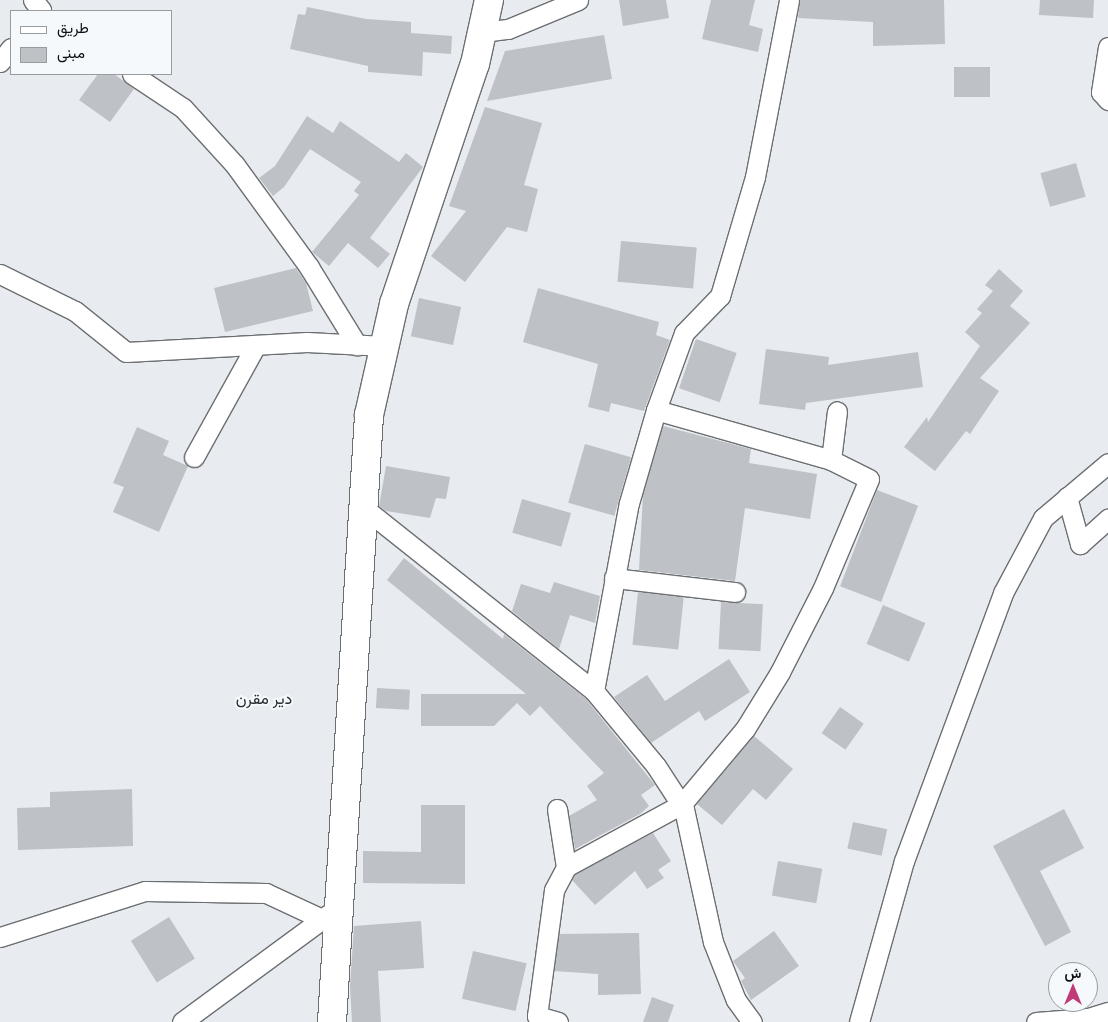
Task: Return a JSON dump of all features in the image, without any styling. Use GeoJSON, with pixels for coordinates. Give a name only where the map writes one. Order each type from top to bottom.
{"type":"FeatureCollection","features":[{"type":"Feature","properties":{"kind":"street"},"geometry":{"type":"LineString","coordinates":[[332,1022],[331,912],[364,508],[369,415],[394,304],[475,64],[489,0]]}},
{"type":"Feature","properties":{"kind":"street"},"geometry":{"type":"LineString","coordinates":[[482,32],[508,28],[578,0]]}},
{"type":"Feature","properties":{"kind":"street"},"geometry":{"type":"LineString","coordinates":[[594,691],[614,578],[630,503],[656,410],[684,333],[720,296],[755,177],[789,0]]}},
{"type":"Feature","properties":{"kind":"street"},"geometry":{"type":"LineString","coordinates":[[1108,47],[1101,92],[1108,100]]}},
{"type":"Feature","properties":{"kind":"street"},"geometry":{"type":"LineString","coordinates":[[0,62],[10,49]]}},
{"type":"Feature","properties":{"kind":"street"},"geometry":{"type":"LineString","coordinates":[[134,75],[184,108],[235,165],[309,267],[357,345]]}},
{"type":"Feature","properties":{"kind":"street"},"geometry":{"type":"LineString","coordinates":[[0,274],[74,311],[126,352],[255,347],[307,342],[385,346]]}},
{"type":"Feature","properties":{"kind":"street"},"geometry":{"type":"LineString","coordinates":[[194,457],[255,347]]}},
{"type":"Feature","properties":{"kind":"street"},"geometry":{"type":"LineString","coordinates":[[557,1022],[537,1016],[554,890],[566,867],[682,804],[745,729],[780,672],[823,588],[870,479],[831,460],[656,410]]}},
{"type":"Feature","properties":{"kind":"street"},"geometry":{"type":"LineString","coordinates":[[831,460],[837,411]]}},
{"type":"Feature","properties":{"kind":"street"},"geometry":{"type":"LineString","coordinates":[[859,1022],[904,861],[1003,593],[1043,518],[1108,463]]}},
{"type":"Feature","properties":{"kind":"street"},"geometry":{"type":"LineString","coordinates":[[1067,497],[1080,544],[1108,520]]}},
{"type":"Feature","properties":{"kind":"street"},"geometry":{"type":"LineString","coordinates":[[364,508],[594,691],[656,766],[682,804],[713,942],[736,1000],[752,1022]]}},
{"type":"Feature","properties":{"kind":"street"},"geometry":{"type":"LineString","coordinates":[[614,578],[736,592]]}},
{"type":"Feature","properties":{"kind":"street"},"geometry":{"type":"LineString","coordinates":[[557,809],[566,867]]}},
{"type":"Feature","properties":{"kind":"street"},"geometry":{"type":"LineString","coordinates":[[0,937],[145,891],[266,892],[331,912]]}},
{"type":"Feature","properties":{"kind":"street"},"geometry":{"type":"LineString","coordinates":[[182,1022],[331,912]]}},
{"type":"Feature","properties":{"kind":"street"},"geometry":{"type":"LineString","coordinates":[[1036,1022],[1088,1018],[1108,1012]]}},
{"type":"Feature","properties":{"kind":"building"},"geometry":{"type":"Polygon","coordinates":[[[619,0],[666,0],[669,18],[623,26],[619,0]]]}},
{"type":"Feature","properties":{"kind":"building"},"geometry":{"type":"Polygon","coordinates":[[[711,0],[755,0],[749,25],[763,29],[758,52],[702,39],[711,0]]]}},
{"type":"Feature","properties":{"kind":"building"},"geometry":{"type":"Polygon","coordinates":[[[800,0],[944,0],[945,44],[873,46],[873,22],[798,18],[800,0]]]}},
{"type":"Feature","properties":{"kind":"building"},"geometry":{"type":"Polygon","coordinates":[[[1040,0],[1094,0],[1093,18],[1039,15],[1040,0]]]}},
{"type":"Feature","properties":{"kind":"building"},"geometry":{"type":"Polygon","coordinates":[[[307,7],[366,19],[411,22],[411,33],[452,36],[451,54],[423,52],[422,76],[368,72],[368,66],[290,49],[298,14],[305,15],[307,7]]]}},
{"type":"Feature","properties":{"kind":"building"},"geometry":{"type":"Polygon","coordinates":[[[604,35],[612,79],[487,101],[505,51],[604,35]]]}},
{"type":"Feature","properties":{"kind":"building"},"geometry":{"type":"Polygon","coordinates":[[[954,67],[990,67],[990,97],[954,97],[954,67]]]}},
{"type":"Feature","properties":{"kind":"building"},"geometry":{"type":"Polygon","coordinates":[[[97,75],[115,75],[134,89],[110,122],[79,100],[97,75]]]}},
{"type":"Feature","properties":{"kind":"building"},"geometry":{"type":"Polygon","coordinates":[[[485,107],[542,123],[524,185],[538,189],[527,232],[507,227],[465,282],[431,256],[466,211],[449,206],[485,107]]]}},
{"type":"Feature","properties":{"kind":"building"},"geometry":{"type":"Polygon","coordinates":[[[307,116],[333,133],[340,121],[399,162],[406,153],[423,167],[370,238],[390,254],[378,268],[348,243],[329,266],[312,252],[359,195],[354,191],[361,182],[310,149],[284,187],[273,196],[259,178],[275,166],[307,116]]]}},
{"type":"Feature","properties":{"kind":"building"},"geometry":{"type":"Polygon","coordinates":[[[1076,163],[1086,197],[1050,207],[1040,173],[1076,163]]]}},
{"type":"Feature","properties":{"kind":"building"},"geometry":{"type":"Polygon","coordinates":[[[621,241],[697,248],[693,288],[617,282],[621,241]]]}},
{"type":"Feature","properties":{"kind":"building"},"geometry":{"type":"Polygon","coordinates":[[[296,268],[306,283],[313,311],[225,332],[214,288],[296,268]]]}},
{"type":"Feature","properties":{"kind":"building"},"geometry":{"type":"Polygon","coordinates":[[[999,269],[1023,291],[1010,306],[1030,323],[980,378],[999,391],[970,434],[966,431],[935,471],[904,447],[927,417],[928,422],[980,346],[965,332],[982,313],[977,309],[993,291],[985,285],[999,269]]]}},
{"type":"Feature","properties":{"kind":"building"},"geometry":{"type":"Polygon","coordinates":[[[538,288],[659,322],[656,335],[670,340],[644,411],[611,403],[609,412],[588,407],[598,364],[523,342],[538,288]]]}},
{"type":"Feature","properties":{"kind":"building"},"geometry":{"type":"Polygon","coordinates":[[[419,298],[461,307],[453,345],[411,336],[419,298]]]}},
{"type":"Feature","properties":{"kind":"building"},"geometry":{"type":"Polygon","coordinates":[[[696,339],[737,353],[720,402],[679,388],[696,339]]]}},
{"type":"Feature","properties":{"kind":"building"},"geometry":{"type":"Polygon","coordinates":[[[766,349],[829,357],[828,365],[918,352],[923,387],[806,403],[805,410],[759,404],[766,349]]]}},
{"type":"Feature","properties":{"kind":"building"},"geometry":{"type":"Polygon","coordinates":[[[663,426],[751,449],[749,463],[817,474],[810,519],[745,508],[735,581],[639,570],[643,494],[663,426]]]}},
{"type":"Feature","properties":{"kind":"building"},"geometry":{"type":"Polygon","coordinates":[[[137,427],[169,441],[163,455],[188,466],[159,532],[113,512],[124,487],[113,483],[137,427]]]}},
{"type":"Feature","properties":{"kind":"building"},"geometry":{"type":"Polygon","coordinates":[[[585,444],[631,457],[614,516],[568,503],[585,444]]]}},
{"type":"Feature","properties":{"kind":"building"},"geometry":{"type":"Polygon","coordinates":[[[386,466],[450,477],[446,499],[436,498],[430,518],[386,511],[379,506],[386,466]]]}},
{"type":"Feature","properties":{"kind":"building"},"geometry":{"type":"Polygon","coordinates":[[[877,490],[918,506],[881,602],[840,586],[877,490]]]}},
{"type":"Feature","properties":{"kind":"building"},"geometry":{"type":"Polygon","coordinates":[[[522,499],[571,513],[561,547],[512,533],[522,499]]]}},
{"type":"Feature","properties":{"kind":"building"},"geometry":{"type":"Polygon","coordinates":[[[404,558],[503,639],[504,634],[586,699],[655,785],[641,795],[649,806],[640,814],[575,849],[569,816],[597,800],[587,786],[604,773],[540,706],[530,716],[517,703],[494,726],[421,726],[421,694],[526,694],[387,580],[404,558]]]}},
{"type":"Feature","properties":{"kind":"building"},"geometry":{"type":"Polygon","coordinates":[[[554,582],[600,596],[595,623],[570,615],[559,649],[512,611],[521,584],[550,593],[554,582]]]}},
{"type":"Feature","properties":{"kind":"building"},"geometry":{"type":"Polygon","coordinates":[[[638,592],[684,597],[678,650],[632,645],[638,592]]]}},
{"type":"Feature","properties":{"kind":"building"},"geometry":{"type":"Polygon","coordinates":[[[721,602],[763,604],[760,651],[719,649],[721,602]]]}},
{"type":"Feature","properties":{"kind":"building"},"geometry":{"type":"Polygon","coordinates":[[[883,605],[925,623],[909,662],[867,644],[883,605]]]}},
{"type":"Feature","properties":{"kind":"building"},"geometry":{"type":"Polygon","coordinates":[[[729,659],[750,692],[705,721],[699,711],[651,743],[614,697],[647,675],[665,701],[729,659]]]}},
{"type":"Feature","properties":{"kind":"building"},"geometry":{"type":"Polygon","coordinates":[[[377,688],[410,690],[409,710],[376,708],[377,688]]]}},
{"type":"Feature","properties":{"kind":"building"},"geometry":{"type":"Polygon","coordinates":[[[840,707],[864,724],[845,750],[822,733],[840,707]]]}},
{"type":"Feature","properties":{"kind":"building"},"geometry":{"type":"Polygon","coordinates":[[[754,736],[793,769],[766,800],[753,789],[722,825],[697,804],[754,736]]]}},
{"type":"Feature","properties":{"kind":"building"},"geometry":{"type":"Polygon","coordinates":[[[132,789],[133,846],[18,850],[17,808],[50,807],[50,792],[132,789]]]}},
{"type":"Feature","properties":{"kind":"building"},"geometry":{"type":"Polygon","coordinates":[[[421,805],[465,805],[465,884],[363,883],[363,851],[421,852],[421,805]]]}},
{"type":"Feature","properties":{"kind":"building"},"geometry":{"type":"Polygon","coordinates":[[[1064,809],[1084,848],[1040,871],[1071,932],[1045,946],[993,846],[1064,809]]]}},
{"type":"Feature","properties":{"kind":"building"},"geometry":{"type":"Polygon","coordinates":[[[853,822],[887,829],[882,856],[847,848],[853,822]]]}},
{"type":"Feature","properties":{"kind":"building"},"geometry":{"type":"Polygon","coordinates":[[[653,833],[671,861],[658,870],[664,878],[647,889],[635,871],[595,905],[572,880],[574,875],[653,833]]]}},
{"type":"Feature","properties":{"kind":"building"},"geometry":{"type":"Polygon","coordinates":[[[778,861],[822,869],[816,903],[772,895],[778,861]]]}},
{"type":"Feature","properties":{"kind":"building"},"geometry":{"type":"Polygon","coordinates":[[[169,917],[195,959],[157,982],[131,941],[169,917]]]}},
{"type":"Feature","properties":{"kind":"building"},"geometry":{"type":"Polygon","coordinates":[[[421,921],[424,968],[378,971],[381,1022],[352,1022],[350,986],[354,926],[421,921]]]}},
{"type":"Feature","properties":{"kind":"building"},"geometry":{"type":"Polygon","coordinates":[[[774,931],[799,966],[751,1000],[741,981],[745,978],[733,961],[774,931]]]}},
{"type":"Feature","properties":{"kind":"building"},"geometry":{"type":"Polygon","coordinates":[[[639,933],[641,994],[598,995],[598,974],[554,971],[559,934],[639,933]]]}},
{"type":"Feature","properties":{"kind":"building"},"geometry":{"type":"Polygon","coordinates":[[[473,951],[527,963],[516,1011],[462,999],[473,951]]]}},
{"type":"Feature","properties":{"kind":"building"},"geometry":{"type":"Polygon","coordinates":[[[652,997],[674,1005],[668,1022],[643,1022],[652,997]]]}},
{"type":"Feature","properties":{"kind":"district","name":"دير مقرن"},"geometry":{"type":"Point","coordinates":[264,699]}}]}
